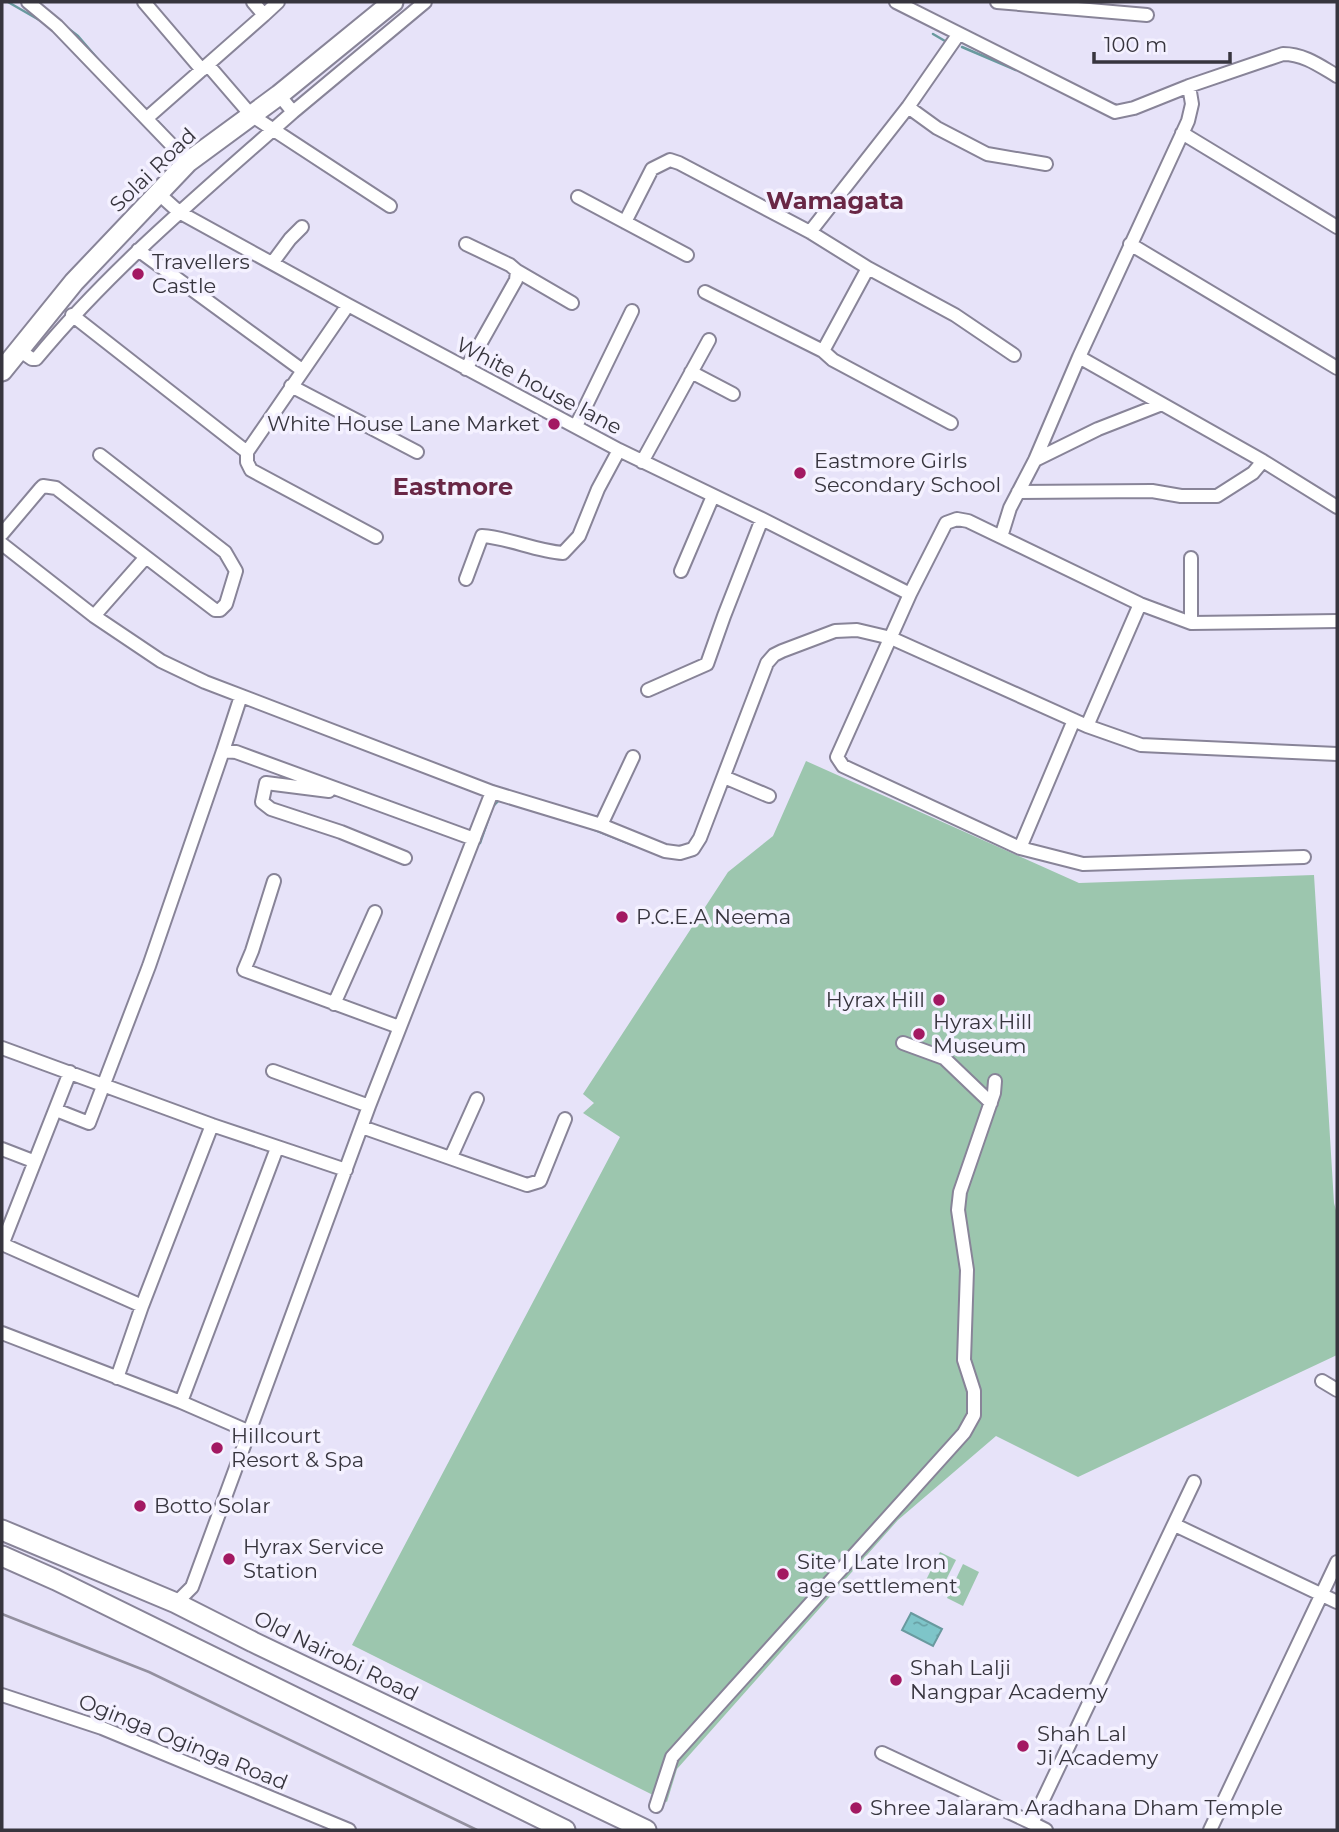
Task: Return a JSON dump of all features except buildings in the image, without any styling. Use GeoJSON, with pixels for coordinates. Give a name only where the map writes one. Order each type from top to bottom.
{"type":"FeatureCollection","features":[{"type":"Feature","properties":{"kind":"highway","name":"Solai Road"},"geometry":{"type":"LineString","coordinates":[[2,371],[74,282],[188,162],[279,95],[393,2]]}},
{"type":"Feature","properties":{"kind":"highway","name":"Old Nairobi Road"},"geometry":{"type":"LineString","coordinates":[[2,1530],[176,1603],[646,1830]]}},
{"type":"Feature","properties":{"kind":"highway"},"geometry":{"type":"LineString","coordinates":[[2,1556],[565,1830]]}},
{"type":"Feature","properties":{"kind":"street"},"geometry":{"type":"LineString","coordinates":[[28,2],[57,26],[188,162]]}},
{"type":"Feature","properties":{"kind":"street"},"geometry":{"type":"LineString","coordinates":[[144,2],[251,116],[390,206]]}},
{"type":"Feature","properties":{"kind":"street"},"geometry":{"type":"LineString","coordinates":[[253,2],[264,15]]}},
{"type":"Feature","properties":{"kind":"street"},"geometry":{"type":"LineString","coordinates":[[148,118],[278,2]]}},
{"type":"Feature","properties":{"kind":"street"},"geometry":{"type":"LineString","coordinates":[[19,350],[36,359],[72,316],[179,212],[425,2]]}},
{"type":"Feature","properties":{"kind":"street"},"geometry":{"type":"LineString","coordinates":[[896,2],[1115,112],[1134,108],[1283,54],[1295,54],[1337,76]]}},
{"type":"Feature","properties":{"kind":"street"},"geometry":{"type":"LineString","coordinates":[[998,2],[1147,15]]}},
{"type":"Feature","properties":{"kind":"street"},"geometry":{"type":"LineString","coordinates":[[810,232],[908,107],[957,34]]}},
{"type":"Feature","properties":{"kind":"street"},"geometry":{"type":"LineString","coordinates":[[1002,537],[1010,508],[1035,460],[1079,357],[1182,133],[1192,104],[1189,86]]}},
{"type":"Feature","properties":{"kind":"street"},"geometry":{"type":"LineString","coordinates":[[279,95],[293,112]]}},
{"type":"Feature","properties":{"kind":"street"},"geometry":{"type":"LineString","coordinates":[[908,107],[937,128],[987,153],[1046,164]]}},
{"type":"Feature","properties":{"kind":"street"},"geometry":{"type":"LineString","coordinates":[[1182,133],[1337,227]]}},
{"type":"Feature","properties":{"kind":"street"},"geometry":{"type":"LineString","coordinates":[[625,222],[652,169],[670,160],[810,232],[868,268],[955,315],[1014,355]]}},
{"type":"Feature","properties":{"kind":"street","name":"White house lane"},"geometry":{"type":"LineString","coordinates":[[159,194],[179,212],[466,369],[642,462],[910,594]]}},
{"type":"Feature","properties":{"kind":"street"},"geometry":{"type":"LineString","coordinates":[[578,197],[687,255]]}},
{"type":"Feature","properties":{"kind":"street"},"geometry":{"type":"LineString","coordinates":[[273,262],[302,227]]}},
{"type":"Feature","properties":{"kind":"street"},"geometry":{"type":"LineString","coordinates":[[466,244],[510,265],[572,303]]}},
{"type":"Feature","properties":{"kind":"street"},"geometry":{"type":"LineString","coordinates":[[1130,244],[1337,368]]}},
{"type":"Feature","properties":{"kind":"street"},"geometry":{"type":"LineString","coordinates":[[138,250],[302,370]]}},
{"type":"Feature","properties":{"kind":"street"},"geometry":{"type":"LineString","coordinates":[[822,351],[868,268]]}},
{"type":"Feature","properties":{"kind":"street"},"geometry":{"type":"LineString","coordinates":[[466,369],[516,280],[517,271]]}},
{"type":"Feature","properties":{"kind":"street"},"geometry":{"type":"LineString","coordinates":[[705,292],[822,351],[833,360],[951,424]]}},
{"type":"Feature","properties":{"kind":"street"},"geometry":{"type":"LineString","coordinates":[[348,306],[247,452],[247,462],[251,470],[376,537]]}},
{"type":"Feature","properties":{"kind":"street"},"geometry":{"type":"LineString","coordinates":[[576,426],[632,311]]}},
{"type":"Feature","properties":{"kind":"street"},"geometry":{"type":"LineString","coordinates":[[72,316],[247,452]]}},
{"type":"Feature","properties":{"kind":"street"},"geometry":{"type":"LineString","coordinates":[[642,462],[709,340]]}},
{"type":"Feature","properties":{"kind":"street"},"geometry":{"type":"LineString","coordinates":[[1079,357],[1263,461],[1337,507]]}},
{"type":"Feature","properties":{"kind":"street"},"geometry":{"type":"LineString","coordinates":[[691,372],[733,394]]}},
{"type":"Feature","properties":{"kind":"street"},"geometry":{"type":"LineString","coordinates":[[291,386],[417,452]]}},
{"type":"Feature","properties":{"kind":"street"},"geometry":{"type":"LineString","coordinates":[[1035,460],[1098,429],[1162,404]]}},
{"type":"Feature","properties":{"kind":"street"},"geometry":{"type":"LineString","coordinates":[[466,579],[482,536],[498,537],[542,552],[563,553],[574,544],[598,489],[619,450]]}},
{"type":"Feature","properties":{"kind":"street"},"geometry":{"type":"LineString","coordinates":[[2,534],[40,489],[49,486],[57,488],[215,610],[220,610],[226,604],[236,571],[225,552],[100,456]]}},
{"type":"Feature","properties":{"kind":"street"},"geometry":{"type":"LineString","coordinates":[[1018,492],[1152,491],[1181,496],[1217,496],[1253,473],[1263,461]]}},
{"type":"Feature","properties":{"kind":"street"},"geometry":{"type":"LineString","coordinates":[[681,571],[712,496]]}},
{"type":"Feature","properties":{"kind":"street"},"geometry":{"type":"LineString","coordinates":[[648,690],[708,664],[723,615],[762,519]]}},
{"type":"Feature","properties":{"kind":"street"},"geometry":{"type":"LineString","coordinates":[[1304,857],[1083,864],[1020,848],[843,766],[837,757],[910,594],[946,523],[957,519],[968,521],[1140,604],[1191,624],[1337,621]]}},
{"type":"Feature","properties":{"kind":"street"},"geometry":{"type":"LineString","coordinates":[[2,544],[94,616],[161,661],[241,696],[492,792],[600,825],[665,851],[680,853],[693,849],[700,838],[766,663],[774,655],[845,629],[891,638],[1087,726],[1141,746],[1337,754]]}},
{"type":"Feature","properties":{"kind":"street"},"geometry":{"type":"LineString","coordinates":[[94,616],[146,557]]}},
{"type":"Feature","properties":{"kind":"street"},"geometry":{"type":"LineString","coordinates":[[1191,558],[1191,624]]}},
{"type":"Feature","properties":{"kind":"street"},"geometry":{"type":"LineString","coordinates":[[1087,726],[1140,604]]}},
{"type":"Feature","properties":{"kind":"street"},"geometry":{"type":"LineString","coordinates":[[55,1110],[89,1123],[149,966],[241,696]]}},
{"type":"Feature","properties":{"kind":"street"},"geometry":{"type":"LineString","coordinates":[[1020,848],[1074,720]]}},
{"type":"Feature","properties":{"kind":"street"},"geometry":{"type":"LineString","coordinates":[[223,751],[236,752],[474,839]]}},
{"type":"Feature","properties":{"kind":"street"},"geometry":{"type":"LineString","coordinates":[[600,825],[633,757]]}},
{"type":"Feature","properties":{"kind":"street"},"geometry":{"type":"LineString","coordinates":[[724,777],[769,796]]}},
{"type":"Feature","properties":{"kind":"street"},"geometry":{"type":"LineString","coordinates":[[353,794],[266,783],[262,802],[271,809],[341,832],[405,858]]}},
{"type":"Feature","properties":{"kind":"street"},"geometry":{"type":"LineString","coordinates":[[176,1603],[192,1587],[369,1106],[492,792]]}},
{"type":"Feature","properties":{"kind":"street"},"geometry":{"type":"LineString","coordinates":[[274,881],[244,970],[399,1027]]}},
{"type":"Feature","properties":{"kind":"street"},"geometry":{"type":"LineString","coordinates":[[334,1004],[375,912]]}},
{"type":"Feature","properties":{"kind":"street"},"geometry":{"type":"LineString","coordinates":[[902,1043],[944,1058],[991,1103]]}},
{"type":"Feature","properties":{"kind":"street"},"geometry":{"type":"LineString","coordinates":[[2,1048],[212,1125],[346,1170]]}},
{"type":"Feature","properties":{"kind":"street"},"geometry":{"type":"LineString","coordinates":[[273,1071],[369,1106]]}},
{"type":"Feature","properties":{"kind":"street"},"geometry":{"type":"LineString","coordinates":[[70,1072],[2,1244],[142,1306]]}},
{"type":"Feature","properties":{"kind":"street"},"geometry":{"type":"LineString","coordinates":[[656,1806],[672,1758],[964,1433],[974,1415],[974,1391],[964,1360],[967,1270],[958,1210],[960,1192],[991,1103],[995,1081]]}},
{"type":"Feature","properties":{"kind":"street"},"geometry":{"type":"LineString","coordinates":[[451,1157],[477,1099]]}},
{"type":"Feature","properties":{"kind":"street"},"geometry":{"type":"LineString","coordinates":[[362,1127],[517,1182],[534,1184],[540,1181],[545,1172],[565,1119]]}},
{"type":"Feature","properties":{"kind":"street"},"geometry":{"type":"LineString","coordinates":[[117,1378],[212,1125]]}},
{"type":"Feature","properties":{"kind":"street"},"geometry":{"type":"LineString","coordinates":[[181,1402],[278,1148]]}},
{"type":"Feature","properties":{"kind":"street"},"geometry":{"type":"LineString","coordinates":[[2,1149],[33,1161]]}},
{"type":"Feature","properties":{"kind":"street"},"geometry":{"type":"LineString","coordinates":[[2,1333],[181,1402],[250,1432]]}},
{"type":"Feature","properties":{"kind":"street"},"geometry":{"type":"LineString","coordinates":[[1322,1381],[1337,1390]]}},
{"type":"Feature","properties":{"kind":"street"},"geometry":{"type":"LineString","coordinates":[[1032,1823],[1194,1482]]}},
{"type":"Feature","properties":{"kind":"street"},"geometry":{"type":"LineString","coordinates":[[1175,1525],[1337,1602]]}},
{"type":"Feature","properties":{"kind":"street"},"geometry":{"type":"LineString","coordinates":[[1210,1830],[1337,1562]]}},
{"type":"Feature","properties":{"kind":"street","name":"Oginga Oginga Road"},"geometry":{"type":"LineString","coordinates":[[2,1695],[102,1728],[349,1830]]}},
{"type":"Feature","properties":{"kind":"street"},"geometry":{"type":"LineString","coordinates":[[882,1753],[1046,1830]]}},
{"type":"Feature","properties":{"kind":"shaded area"},"geometry":{"type":"Polygon","coordinates":[[[806,761],[1079,883],[1314,875],[1334,1203],[1337,1214],[1337,1355],[1078,1477],[996,1436],[898,1520],[677,1769],[667,1802],[352,1645],[620,1137],[583,1113],[594,1103],[583,1094],[728,872],[773,836],[806,761]]]}},
{"type":"Feature","properties":{"kind":"shaded area"},"geometry":{"type":"Polygon","coordinates":[[[940,1552],[956,1560],[939,1594],[923,1586],[940,1552]]]}},
{"type":"Feature","properties":{"kind":"shaded area"},"geometry":{"type":"Polygon","coordinates":[[[963,1564],[979,1572],[963,1606],[947,1598],[963,1564]]]}},
{"type":"Feature","properties":{"kind":"water"},"geometry":{"type":"Polygon","coordinates":[[[911,1613],[942,1629],[933,1646],[902,1630],[911,1613]]]}},
{"type":"Feature","properties":{"kind":"waterway"},"geometry":{"type":"LineString","coordinates":[[8,2],[41,21]]}},
{"type":"Feature","properties":{"kind":"waterway"},"geometry":{"type":"LineString","coordinates":[[65,26],[78,36],[109,72]]}},
{"type":"Feature","properties":{"kind":"waterway"},"geometry":{"type":"LineString","coordinates":[[933,34],[945,41]]}},
{"type":"Feature","properties":{"kind":"waterway"},"geometry":{"type":"LineString","coordinates":[[962,47],[1016,70]]}},
{"type":"Feature","properties":{"kind":"waterway"},"geometry":{"type":"LineString","coordinates":[[298,68],[305,61]]}},
{"type":"Feature","properties":{"kind":"waterway"},"geometry":{"type":"LineString","coordinates":[[156,120],[164,128]]}},
{"type":"Feature","properties":{"kind":"waterway"},"geometry":{"type":"LineString","coordinates":[[480,843],[493,806],[501,798]]}},
{"type":"Feature","properties":{"kind":"waterway"},"geometry":{"type":"LineString","coordinates":[[590,828],[633,845]]}},
{"type":"Feature","properties":{"kind":"railway"},"geometry":{"type":"LineString","coordinates":[[2,1614],[149,1672],[477,1830]]}},
{"type":"Feature","properties":{"kind":"place","name":"Travellers Castle"},"geometry":{"type":"Point","coordinates":[138,274]}},
{"type":"Feature","properties":{"kind":"place","name":"White House Lane Market"},"geometry":{"type":"Point","coordinates":[554,424]}},
{"type":"Feature","properties":{"kind":"place","name":"Eastmore Girls Secondary School"},"geometry":{"type":"Point","coordinates":[800,473]}},
{"type":"Feature","properties":{"kind":"place","name":"P.C.E.A Neema"},"geometry":{"type":"Point","coordinates":[622,917]}},
{"type":"Feature","properties":{"kind":"place","name":"Hyrax Hill"},"geometry":{"type":"Point","coordinates":[939,1000]}},
{"type":"Feature","properties":{"kind":"place","name":"Hyrax Hill Museum"},"geometry":{"type":"Point","coordinates":[919,1034]}},
{"type":"Feature","properties":{"kind":"place","name":"Hillcourt Resort & Spa"},"geometry":{"type":"Point","coordinates":[217,1448]}},
{"type":"Feature","properties":{"kind":"place","name":"Botto Solar"},"geometry":{"type":"Point","coordinates":[140,1506]}},
{"type":"Feature","properties":{"kind":"place","name":"Hyrax Service Station"},"geometry":{"type":"Point","coordinates":[229,1559]}},
{"type":"Feature","properties":{"kind":"place","name":"Site I Late Iron age settlement"},"geometry":{"type":"Point","coordinates":[783,1574]}},
{"type":"Feature","properties":{"kind":"place","name":"Shah Lalji Nangpar Academy"},"geometry":{"type":"Point","coordinates":[896,1680]}},
{"type":"Feature","properties":{"kind":"place","name":"Shah Lal Ji Academy"},"geometry":{"type":"Point","coordinates":[1023,1746]}},
{"type":"Feature","properties":{"kind":"place","name":"Shree Jalaram Aradhana Dham Temple"},"geometry":{"type":"Point","coordinates":[856,1808]}},
{"type":"Feature","properties":{"kind":"district","name":"Wamagata"},"geometry":{"type":"Point","coordinates":[835,201]}},
{"type":"Feature","properties":{"kind":"district","name":"Eastmore"},"geometry":{"type":"Point","coordinates":[453,487]}}]}
